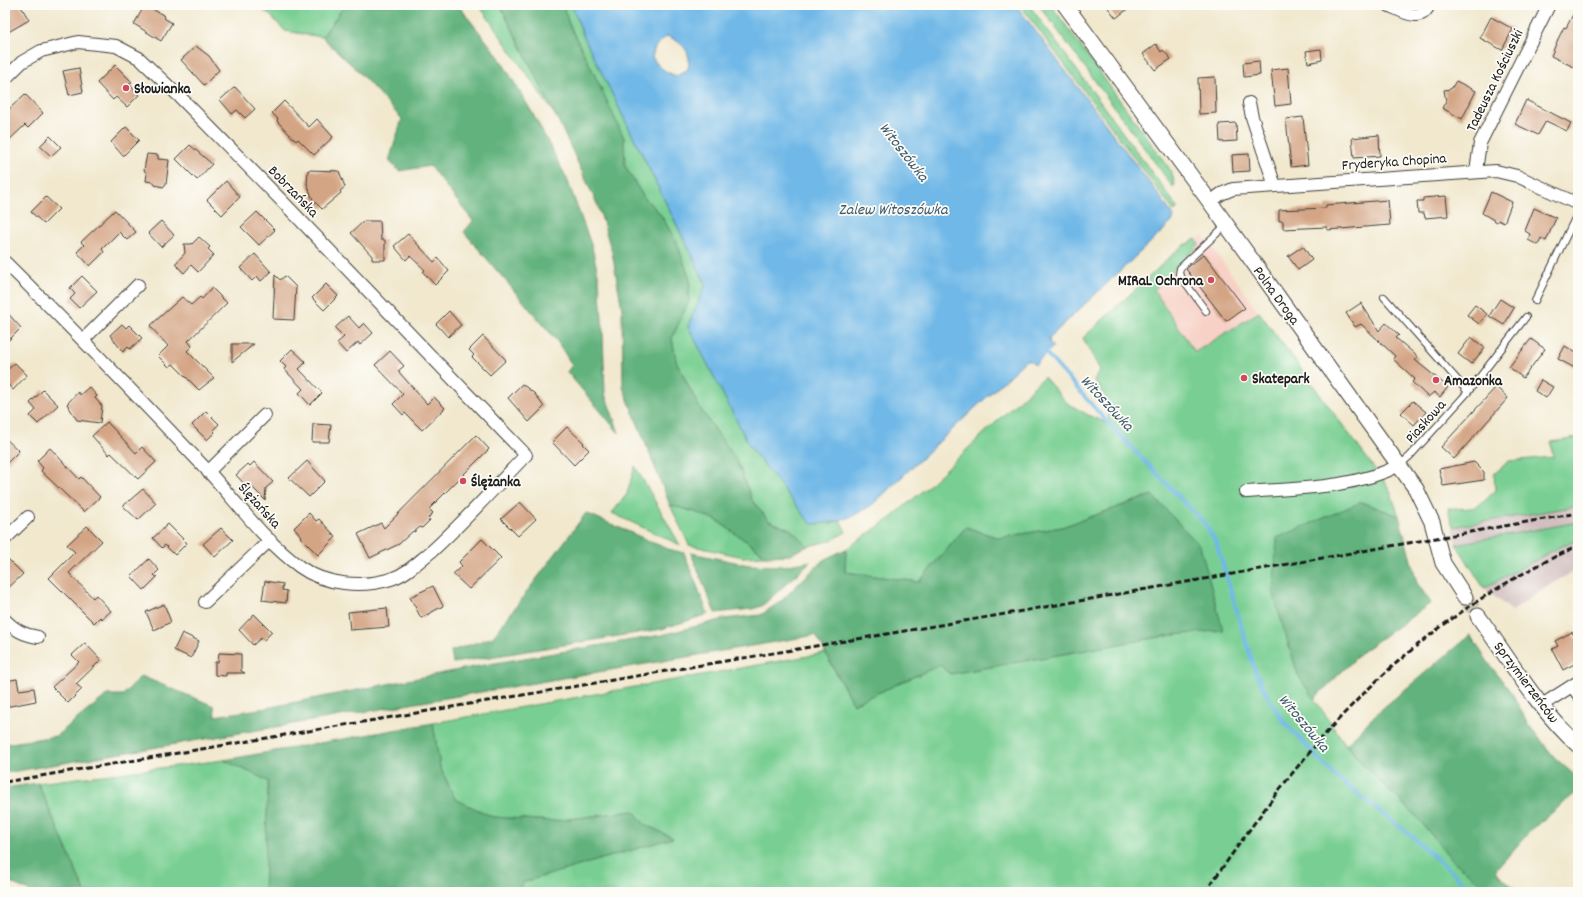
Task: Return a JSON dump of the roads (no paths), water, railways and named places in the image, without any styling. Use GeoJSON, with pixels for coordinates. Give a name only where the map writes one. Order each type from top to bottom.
{"type":"FeatureCollection","features":[{"type":"Feature","properties":{"kind":"street","name":"Polna Droga"},"geometry":{"type":"LineString","coordinates":[[1065,5],[1210,202],[1400,465],[1416,489],[1432,522],[1443,562],[1465,597]]}},
{"type":"Feature","properties":{"kind":"street"},"geometry":{"type":"LineString","coordinates":[[1388,5],[1412,15],[1418,15],[1427,11],[1429,5]]}},
{"type":"Feature","properties":{"kind":"street","name":"Tadeusza Kościuszki"},"geometry":{"type":"LineString","coordinates":[[1476,172],[1480,143],[1549,5]]}},
{"type":"Feature","properties":{"kind":"street","name":"Bobrzańska"},"geometry":{"type":"LineString","coordinates":[[5,79],[22,62],[41,51],[78,42],[116,46],[139,58],[180,97],[277,196],[526,455]]}},
{"type":"Feature","properties":{"kind":"street"},"geometry":{"type":"LineString","coordinates":[[1249,103],[1252,117],[1275,186]]}},
{"type":"Feature","properties":{"kind":"street","name":"Fryderyka Chopina"},"geometry":{"type":"LineString","coordinates":[[1210,202],[1233,189],[1496,171],[1517,176],[1578,204]]}},
{"type":"Feature","properties":{"kind":"street","name":"Ślężańska"},"geometry":{"type":"LineString","coordinates":[[5,262],[84,340],[270,540],[300,567],[331,581],[352,584],[373,583],[392,578],[406,572],[446,537],[526,455]]}},
{"type":"Feature","properties":{"kind":"street"},"geometry":{"type":"LineString","coordinates":[[84,340],[138,285]]}},
{"type":"Feature","properties":{"kind":"street"},"geometry":{"type":"LineString","coordinates":[[208,472],[265,415]]}},
{"type":"Feature","properties":{"kind":"street"},"geometry":{"type":"LineString","coordinates":[[1246,492],[1334,485],[1361,479],[1390,470],[1400,465]]}},
{"type":"Feature","properties":{"kind":"street"},"geometry":{"type":"LineString","coordinates":[[5,538],[28,517]]}},
{"type":"Feature","properties":{"kind":"street"},"geometry":{"type":"LineString","coordinates":[[205,602],[270,540]]}},
{"type":"Feature","properties":{"kind":"street","name":"Sprzymierzeńców"},"geometry":{"type":"LineString","coordinates":[[1478,616],[1542,705],[1567,735],[1578,745]]}},
{"type":"Feature","properties":{"kind":"street"},"geometry":{"type":"LineString","coordinates":[[5,620],[14,629],[28,636],[38,637]]}},
{"type":"Feature","properties":{"kind":"street"},"geometry":{"type":"LineString","coordinates":[[1542,705],[1573,684]]}},
{"type":"Feature","properties":{"kind":"lane"},"geometry":{"type":"LineString","coordinates":[[1534,301],[1578,212]]}},
{"type":"Feature","properties":{"kind":"lane"},"geometry":{"type":"LineString","coordinates":[[1206,311],[1179,274],[1180,268],[1226,225]]}},
{"type":"Feature","properties":{"kind":"lane"},"geometry":{"type":"LineString","coordinates":[[1384,297],[1468,392]]}},
{"type":"Feature","properties":{"kind":"lane","name":"Piaskowa"},"geometry":{"type":"LineString","coordinates":[[1400,465],[1468,392],[1526,316]]}},
{"type":"Feature","properties":{"kind":"lane"},"geometry":{"type":"LineString","coordinates":[[1573,684],[1578,699]]}},
{"type":"Feature","properties":{"kind":"water","name":"Zalew Witoszówka"},"geometry":{"type":"Polygon","coordinates":[[[572,5],[1016,5],[1174,217],[1172,222],[1049,338],[1050,344],[1053,347],[1035,365],[1031,361],[1026,360],[873,504],[844,519],[828,523],[811,524],[750,447],[688,326],[706,284],[583,35],[572,5]],[[667,36],[655,47],[652,57],[663,69],[677,76],[688,69],[689,57],[682,45],[667,36]]]}},
{"type":"Feature","properties":{"kind":"waterway","name":"Witoszówka"},"geometry":{"type":"LineString","coordinates":[[1044,351],[1109,424],[1205,524],[1216,542],[1255,671],[1268,697],[1284,722],[1335,776],[1410,835],[1474,892]]}},
{"type":"Feature","properties":{"kind":"tunnel"},"geometry":{"type":"LineString","coordinates":[[1465,597],[1478,616]]}},
{"type":"Feature","properties":{"kind":"railway"},"geometry":{"type":"LineString","coordinates":[[5,782],[994,616],[1578,513]]}},
{"type":"Feature","properties":{"kind":"railway"},"geometry":{"type":"LineString","coordinates":[[1205,892],[1282,786],[1338,720],[1368,689],[1432,634],[1466,609],[1539,565],[1578,546]]}},
{"type":"Feature","properties":{"kind":"place","name":"Słowianka"},"geometry":{"type":"Point","coordinates":[126,88]}},
{"type":"Feature","properties":{"kind":"place","name":"MIRaL Ochrona"},"geometry":{"type":"Point","coordinates":[1211,280]}},
{"type":"Feature","properties":{"kind":"place","name":"Skatepark"},"geometry":{"type":"Point","coordinates":[1244,378]}},
{"type":"Feature","properties":{"kind":"place","name":"Amazonka"},"geometry":{"type":"Point","coordinates":[1436,380]}},
{"type":"Feature","properties":{"kind":"place","name":"Ślężanka"},"geometry":{"type":"Point","coordinates":[463,481]}}]}
